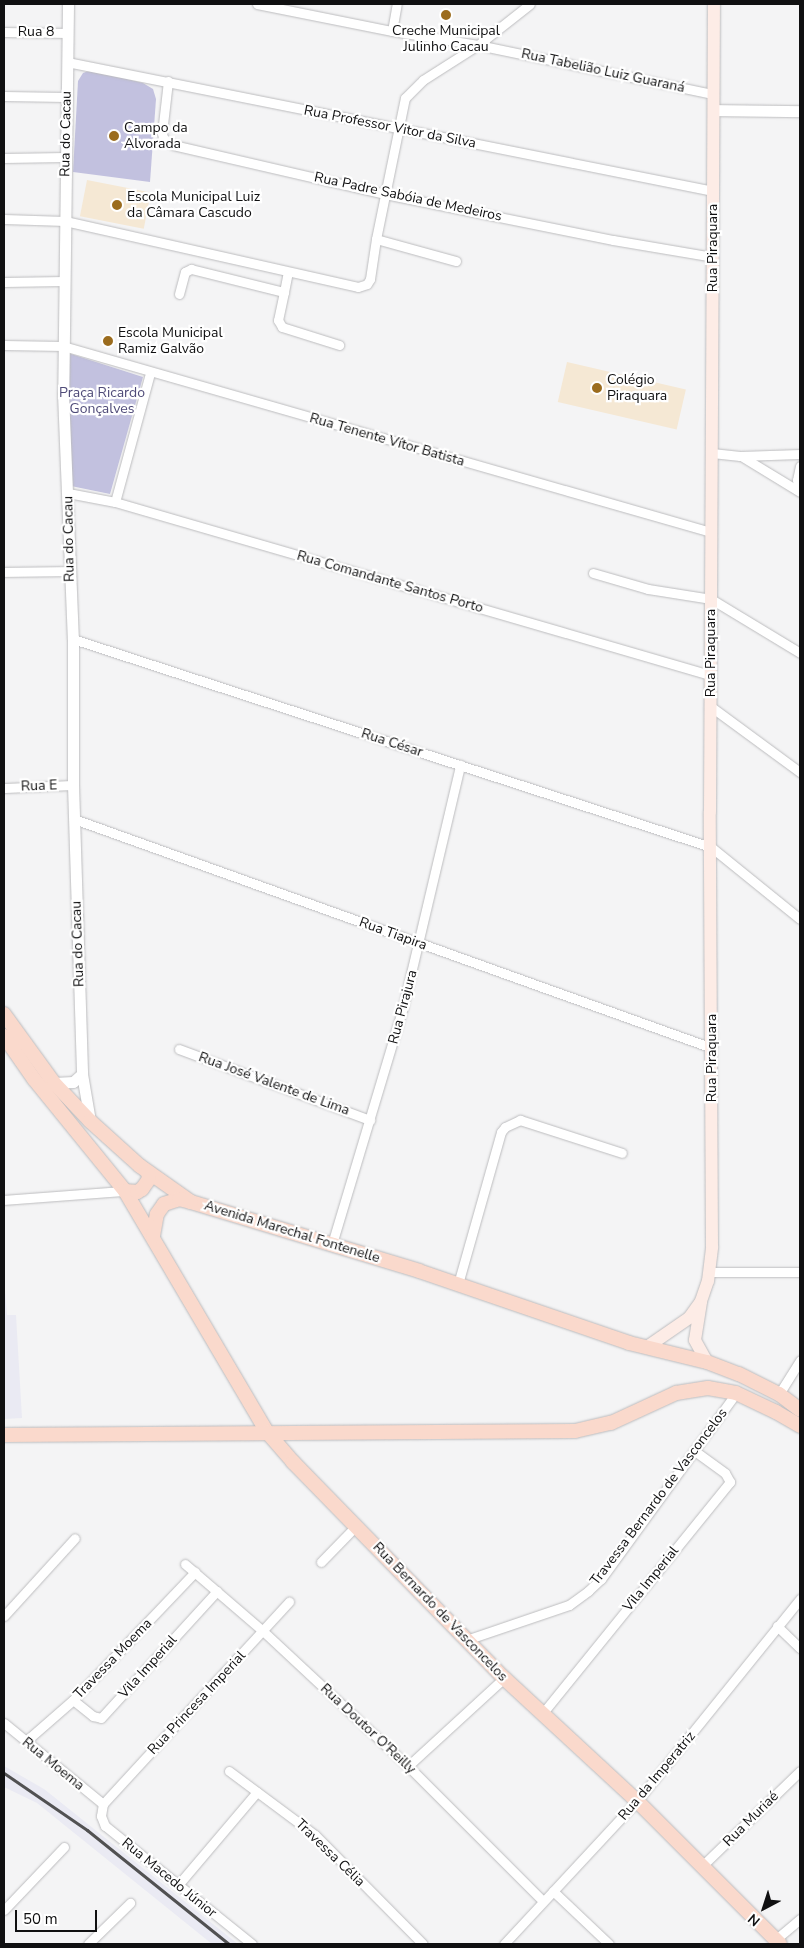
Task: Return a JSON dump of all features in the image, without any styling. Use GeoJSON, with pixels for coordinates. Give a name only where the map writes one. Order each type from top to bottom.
{"type":"FeatureCollection","features":[{"type":"Feature","properties":{"kind":"main road","name":"Rua Piraquara"},"geometry":{"type":"LineString","coordinates":[[711,1363],[696,1340],[701,1301],[709,1272],[712,1248],[710,675],[714,4]]}},
{"type":"Feature","properties":{"kind":"main road","name":"Avenida Marechal Fontenelle"},"geometry":{"type":"LineString","coordinates":[[4,1014],[54,1084],[90,1121],[148,1172],[191,1202],[458,1284],[570,1324],[647,1347],[711,1363],[739,1374],[779,1394],[800,1410]]}},
{"type":"Feature","properties":{"kind":"main road"},"geometry":{"type":"LineString","coordinates":[[4,1036],[34,1079],[125,1191],[153,1236]]}},
{"type":"Feature","properties":{"kind":"main road"},"geometry":{"type":"LineString","coordinates":[[125,1191],[137,1192],[142,1189],[149,1179],[148,1172]]}},
{"type":"Feature","properties":{"kind":"main road"},"geometry":{"type":"LineString","coordinates":[[153,1236],[157,1214],[164,1204],[179,1200],[191,1202]]}},
{"type":"Feature","properties":{"kind":"main road","name":"Rua Bernardo de Vasconcelos"},"geometry":{"type":"LineString","coordinates":[[153,1236],[267,1432],[293,1462],[504,1678],[637,1801],[778,1942]]}},
{"type":"Feature","properties":{"kind":"main road","name":"Rua Piraquara"},"geometry":{"type":"LineString","coordinates":[[647,1347],[689,1318],[701,1301]]}},
{"type":"Feature","properties":{"kind":"main road"},"geometry":{"type":"LineString","coordinates":[[4,1435],[306,1431],[575,1431],[611,1423],[676,1393],[695,1389],[720,1389],[736,1393],[800,1426]]}},
{"type":"Feature","properties":{"kind":"main road"},"geometry":{"type":"LineString","coordinates":[[293,1462],[291,1451],[293,1444],[306,1431]]}},
{"type":"Feature","properties":{"kind":"street","name":"Rua do Cacau"},"geometry":{"type":"LineString","coordinates":[[68,4],[63,346],[73,639],[73,785],[82,1074],[90,1121]]}},
{"type":"Feature","properties":{"kind":"street","name":"Rua Tabelião Luiz Guaraná"},"geometry":{"type":"LineString","coordinates":[[257,4],[392,32],[478,45],[713,94]]}},
{"type":"Feature","properties":{"kind":"street"},"geometry":{"type":"LineString","coordinates":[[392,32],[397,4]]}},
{"type":"Feature","properties":{"kind":"street"},"geometry":{"type":"LineString","coordinates":[[4,219],[65,221],[288,272],[363,286],[370,279],[397,129],[405,98],[412,90],[478,45],[530,4]]}},
{"type":"Feature","properties":{"kind":"street","name":"Rua 8"},"geometry":{"type":"LineString","coordinates":[[4,32],[67,32]]}},
{"type":"Feature","properties":{"kind":"street","name":"Rua Professor Vitor da Silva"},"geometry":{"type":"LineString","coordinates":[[67,62],[713,191]]}},
{"type":"Feature","properties":{"kind":"street","name":"Rua Padre Sabóia de Medeiros"},"geometry":{"type":"LineString","coordinates":[[168,81],[162,133],[164,138],[174,145],[385,194],[613,240],[713,257]]}},
{"type":"Feature","properties":{"kind":"street"},"geometry":{"type":"LineString","coordinates":[[4,96],[66,97]]}},
{"type":"Feature","properties":{"kind":"street"},"geometry":{"type":"LineString","coordinates":[[713,110],[800,111]]}},
{"type":"Feature","properties":{"kind":"street"},"geometry":{"type":"LineString","coordinates":[[4,158],[65,157]]}},
{"type":"Feature","properties":{"kind":"street"},"geometry":{"type":"LineString","coordinates":[[376,239],[456,261]]}},
{"type":"Feature","properties":{"kind":"street"},"geometry":{"type":"LineString","coordinates":[[179,294],[185,272],[191,268],[284,292]]}},
{"type":"Feature","properties":{"kind":"street"},"geometry":{"type":"LineString","coordinates":[[288,272],[278,320],[282,328],[339,345]]}},
{"type":"Feature","properties":{"kind":"street"},"geometry":{"type":"LineString","coordinates":[[4,282],[64,281]]}},
{"type":"Feature","properties":{"kind":"street","name":"Rua Tenente Vítor Batista"},"geometry":{"type":"LineString","coordinates":[[4,345],[63,346],[150,373],[712,532]]}},
{"type":"Feature","properties":{"kind":"street"},"geometry":{"type":"LineString","coordinates":[[115,502],[150,373]]}},
{"type":"Feature","properties":{"kind":"street"},"geometry":{"type":"LineString","coordinates":[[712,453],[740,456],[800,454]]}},
{"type":"Feature","properties":{"kind":"street"},"geometry":{"type":"LineString","coordinates":[[740,456],[800,491]]}},
{"type":"Feature","properties":{"kind":"street"},"geometry":{"type":"LineString","coordinates":[[800,466],[797,480],[800,491]]}},
{"type":"Feature","properties":{"kind":"street","name":"Rua Comandante Santos Porto"},"geometry":{"type":"LineString","coordinates":[[68,493],[115,502],[710,675]]}},
{"type":"Feature","properties":{"kind":"street"},"geometry":{"type":"LineString","coordinates":[[4,572],[70,571]]}},
{"type":"Feature","properties":{"kind":"street"},"geometry":{"type":"LineString","coordinates":[[593,573],[648,589],[711,599],[800,653]]}},
{"type":"Feature","properties":{"kind":"street","name":"Rua César"},"geometry":{"type":"LineString","coordinates":[[73,639],[712,847]]}},
{"type":"Feature","properties":{"kind":"street"},"geometry":{"type":"LineString","coordinates":[[710,706],[800,772]]}},
{"type":"Feature","properties":{"kind":"street","name":"Rua Pirajura"},"geometry":{"type":"LineString","coordinates":[[332,1244],[370,1120],[419,944],[460,766]]}},
{"type":"Feature","properties":{"kind":"street","name":"Rua E"},"geometry":{"type":"LineString","coordinates":[[4,788],[73,785]]}},
{"type":"Feature","properties":{"kind":"street","name":"Rua Tiapira"},"geometry":{"type":"LineString","coordinates":[[74,819],[712,1048]]}},
{"type":"Feature","properties":{"kind":"street"},"geometry":{"type":"LineString","coordinates":[[712,847],[800,919]]}},
{"type":"Feature","properties":{"kind":"street","name":"Rua José Valente de Lima"},"geometry":{"type":"LineString","coordinates":[[179,1049],[370,1120]]}},
{"type":"Feature","properties":{"kind":"street"},"geometry":{"type":"LineString","coordinates":[[54,1084],[73,1082],[82,1074]]}},
{"type":"Feature","properties":{"kind":"street"},"geometry":{"type":"LineString","coordinates":[[458,1284],[501,1132],[505,1127],[520,1120],[622,1153]]}},
{"type":"Feature","properties":{"kind":"street"},"geometry":{"type":"LineString","coordinates":[[4,1200],[125,1191]]}},
{"type":"Feature","properties":{"kind":"street"},"geometry":{"type":"LineString","coordinates":[[709,1272],[800,1272]]}},
{"type":"Feature","properties":{"kind":"street"},"geometry":{"type":"LineString","coordinates":[[779,1394],[800,1360]]}},
{"type":"Feature","properties":{"kind":"street","name":"Travessa Bernardo de Vasconcelos"},"geometry":{"type":"LineString","coordinates":[[466,1640],[569,1605],[588,1591],[601,1579],[736,1393]]}},
{"type":"Feature","properties":{"kind":"street","name":"Vila Imperial"},"geometry":{"type":"LineString","coordinates":[[542,1714],[730,1482],[725,1472],[695,1451]]}},
{"type":"Feature","properties":{"kind":"street"},"geometry":{"type":"LineString","coordinates":[[321,1562],[356,1526]]}},
{"type":"Feature","properties":{"kind":"street"},"geometry":{"type":"LineString","coordinates":[[4,1616],[75,1538]]}},
{"type":"Feature","properties":{"kind":"street","name":"Rua Doutor O'Reilly"},"geometry":{"type":"LineString","coordinates":[[186,1564],[263,1631],[408,1766],[543,1900]]}},
{"type":"Feature","properties":{"kind":"street","name":"Travessa Moema"},"geometry":{"type":"LineString","coordinates":[[26,1742],[73,1700],[195,1572]]}},
{"type":"Feature","properties":{"kind":"street","name":"Vila Imperial"},"geometry":{"type":"LineString","coordinates":[[73,1700],[93,1716],[101,1718],[217,1592]]}},
{"type":"Feature","properties":{"kind":"street","name":"Rua da Imperatriz"},"geometry":{"type":"LineString","coordinates":[[504,1944],[637,1801],[800,1599]]}},
{"type":"Feature","properties":{"kind":"street","name":"Rua Princesa Imperial"},"geometry":{"type":"LineString","coordinates":[[103,1804],[289,1602]]}},
{"type":"Feature","properties":{"kind":"street"},"geometry":{"type":"LineString","coordinates":[[777,1626],[800,1648]]}},
{"type":"Feature","properties":{"kind":"street"},"geometry":{"type":"LineString","coordinates":[[408,1766],[504,1678]]}},
{"type":"Feature","properties":{"kind":"street","name":"Rua Moema"},"geometry":{"type":"LineString","coordinates":[[4,1724],[103,1804]]}},
{"type":"Feature","properties":{"kind":"street","name":"Rua Muriaé"},"geometry":{"type":"LineString","coordinates":[[702,1866],[800,1771]]}},
{"type":"Feature","properties":{"kind":"street","name":"Travessa Célia"},"geometry":{"type":"LineString","coordinates":[[229,1772],[315,1835],[423,1944]]}},
{"type":"Feature","properties":{"kind":"street"},"geometry":{"type":"LineString","coordinates":[[178,1885],[257,1792]]}},
{"type":"Feature","properties":{"kind":"street","name":"Rua Macedo Júnior"},"geometry":{"type":"LineString","coordinates":[[103,1804],[100,1816],[105,1826],[252,1944]]}},
{"type":"Feature","properties":{"kind":"street"},"geometry":{"type":"LineString","coordinates":[[4,1910],[64,1847]]}},
{"type":"Feature","properties":{"kind":"street"},"geometry":{"type":"LineString","coordinates":[[553,1891],[608,1944]]}},
{"type":"Feature","properties":{"kind":"street"},"geometry":{"type":"LineString","coordinates":[[88,1944],[130,1903]]}},
{"type":"Feature","properties":{"kind":"street"},"geometry":{"type":"LineString","coordinates":[[778,1942],[800,1919]]}},
{"type":"Feature","properties":{"kind":"shaded area"},"geometry":{"type":"Polygon","coordinates":[[[87,180],[151,192],[144,229],[80,216],[87,180]]]}},
{"type":"Feature","properties":{"kind":"shaded area"},"geometry":{"type":"Polygon","coordinates":[[[567,362],[686,389],[677,429],[558,402],[567,362]]]}},
{"type":"Feature","properties":{"kind":"shaded area"},"geometry":{"type":"Polygon","coordinates":[[[4,1278],[7,1315],[16,1315],[22,1418],[4,1419],[4,1278]]]}},
{"type":"Feature","properties":{"kind":"shaded area"},"geometry":{"type":"Polygon","coordinates":[[[4,1766],[44,1789],[238,1944],[212,1944],[37,1803],[4,1787],[4,1766]]]}},
{"type":"Feature","properties":{"kind":"green space","name":"Campo da Alvorada"},"geometry":{"type":"Polygon","coordinates":[[[91,70],[143,83],[153,89],[156,99],[150,182],[73,172],[78,81],[83,73],[91,70]]]}},
{"type":"Feature","properties":{"kind":"green space","name":"Praça Ricardo Gonçalves"},"geometry":{"type":"Polygon","coordinates":[[[68,353],[143,377],[110,494],[71,486],[68,353]]]}},
{"type":"Feature","properties":{"kind":"railway"},"geometry":{"type":"LineString","coordinates":[[4,1773],[87,1830],[229,1944]]}},
{"type":"Feature","properties":{"kind":"place","name":"Creche Municipal Julinho Cacau"},"geometry":{"type":"Point","coordinates":[446,15]}},
{"type":"Feature","properties":{"kind":"place","name":"Campo da Alvorada"},"geometry":{"type":"Point","coordinates":[114,136]}},
{"type":"Feature","properties":{"kind":"place","name":"Escola Municipal Luiz da Câmara Cascudo"},"geometry":{"type":"Point","coordinates":[117,205]}},
{"type":"Feature","properties":{"kind":"place","name":"Escola Municipal Ramiz Galvão"},"geometry":{"type":"Point","coordinates":[108,341]}},
{"type":"Feature","properties":{"kind":"place","name":"Colégio Piraquara"},"geometry":{"type":"Point","coordinates":[597,388]}}]}
